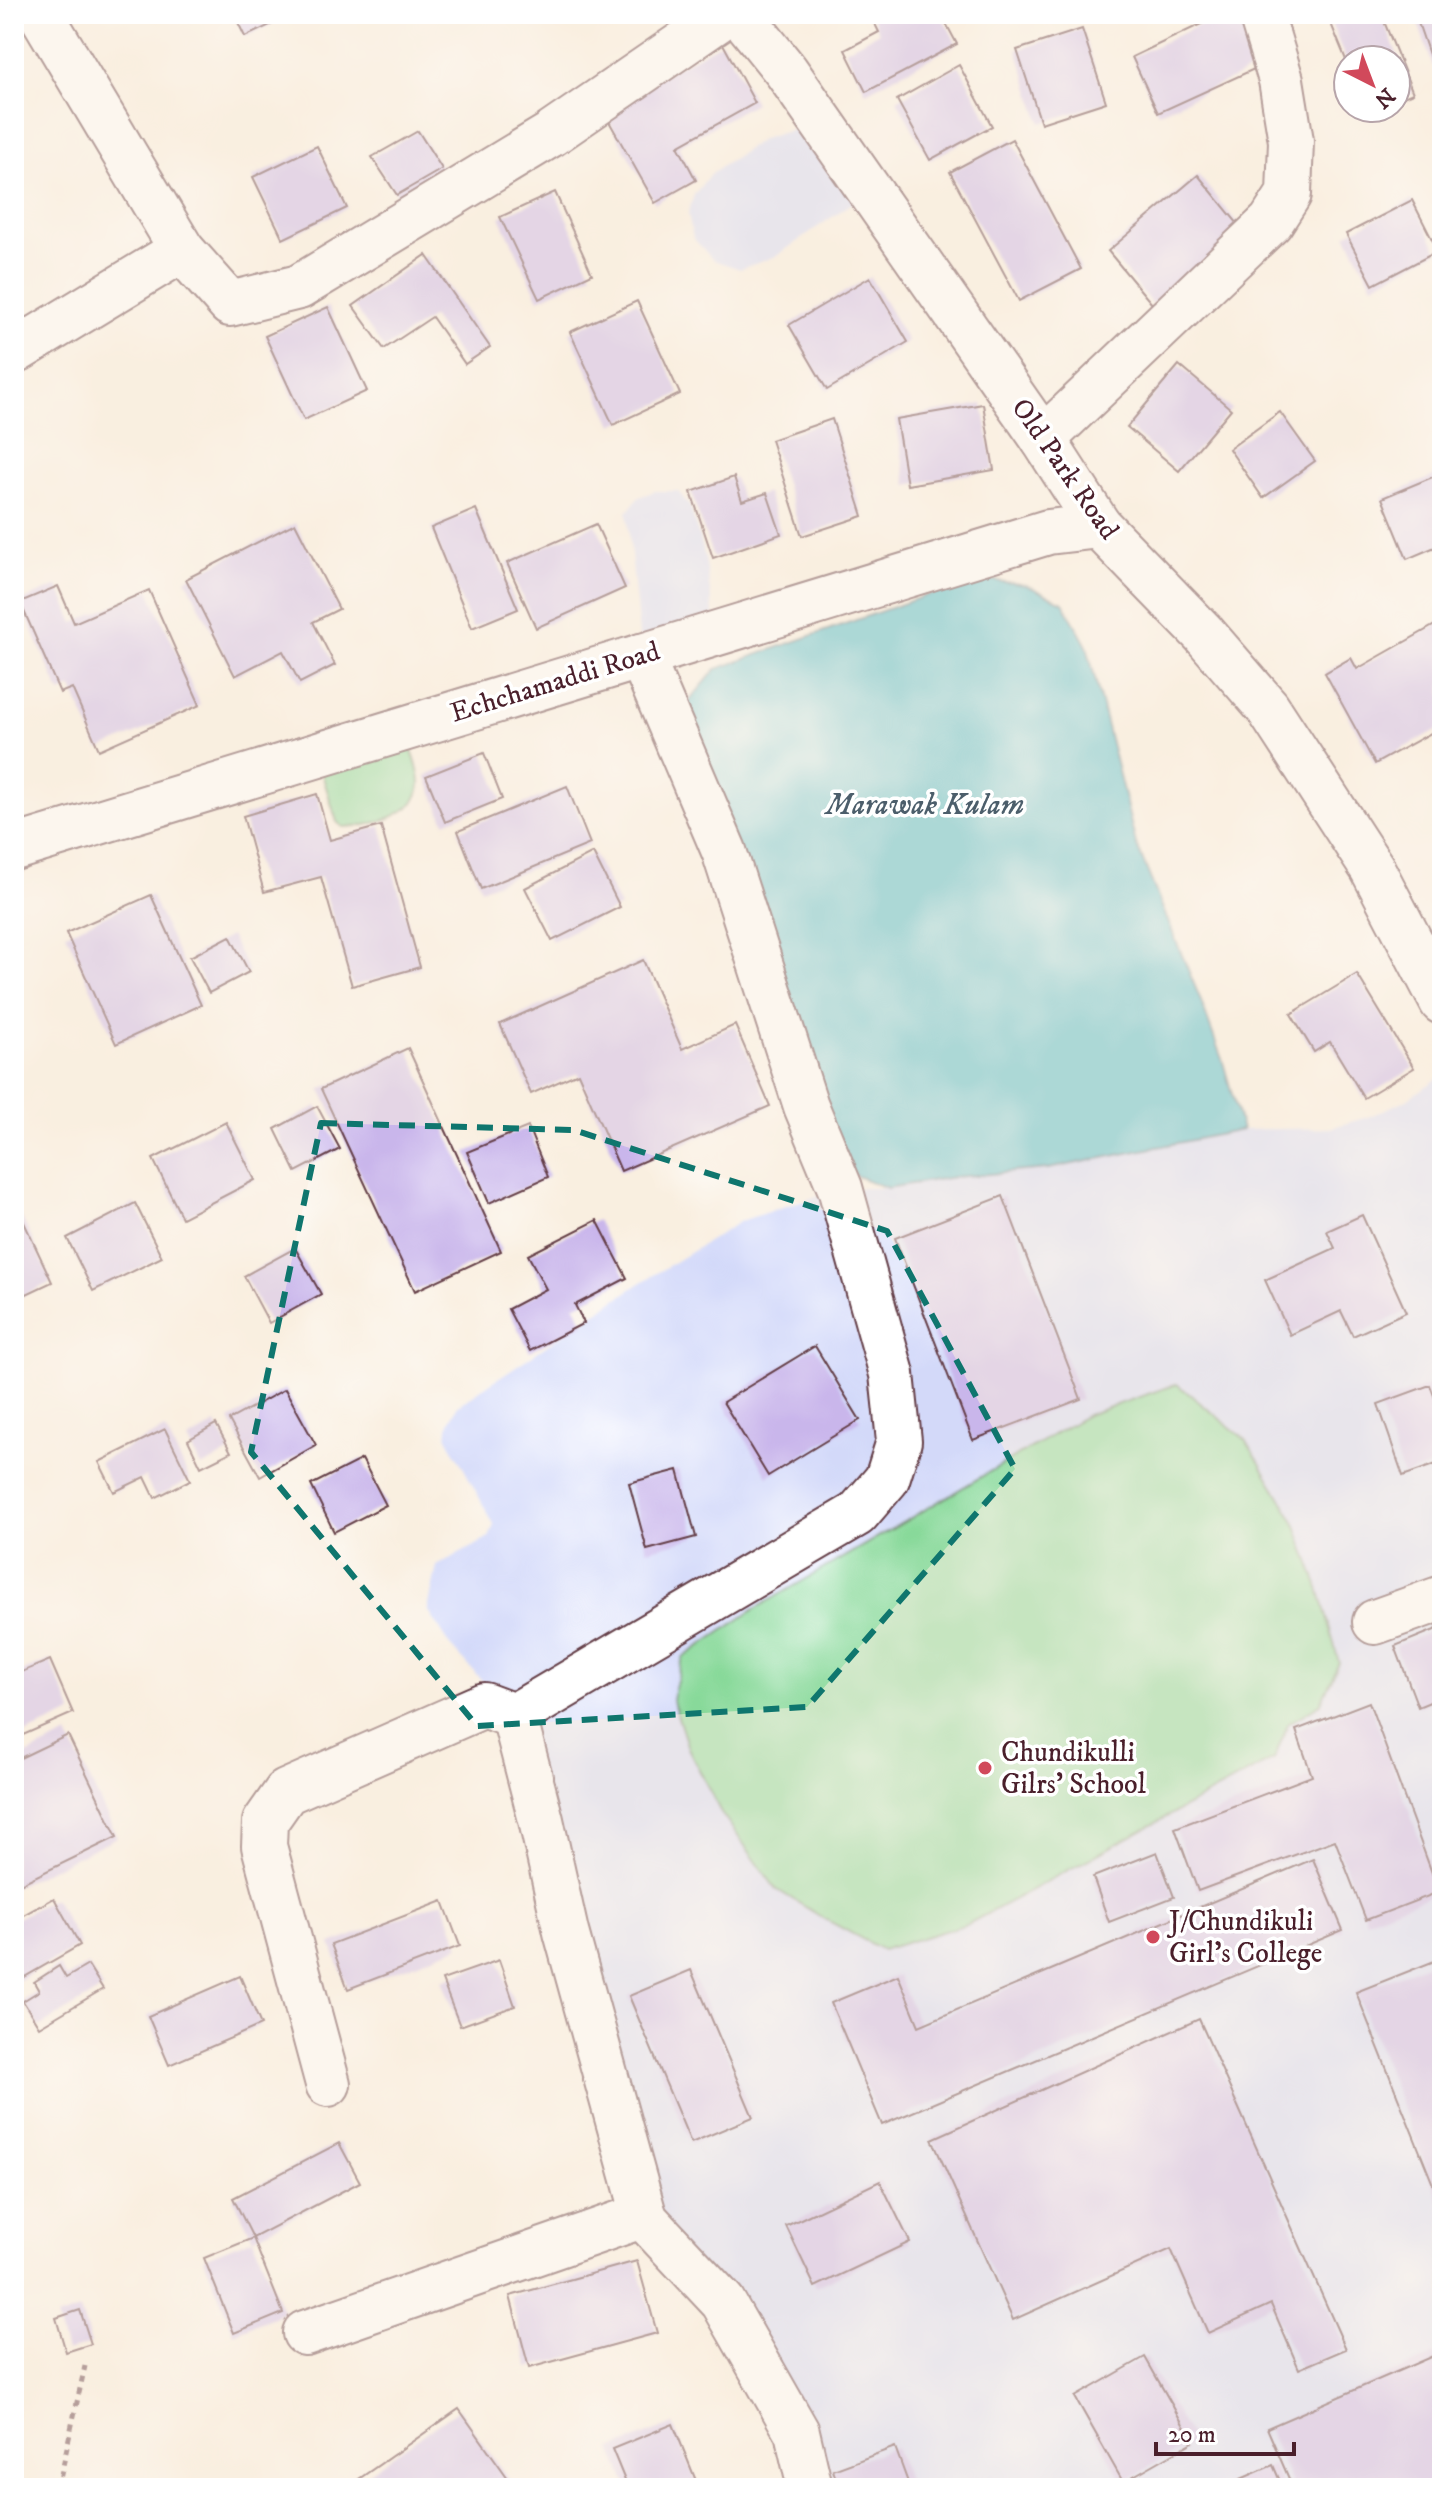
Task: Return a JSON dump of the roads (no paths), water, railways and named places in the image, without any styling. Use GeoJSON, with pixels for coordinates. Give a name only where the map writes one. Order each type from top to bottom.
{"type":"FeatureCollection","features":[{"type":"Feature","properties":{"kind":"street"},"geometry":{"type":"LineString","coordinates":[[41,14],[182,250],[230,304],[299,287],[550,135],[726,14]]}},
{"type":"Feature","properties":{"kind":"street","name":"Old Park Road"},"geometry":{"type":"LineString","coordinates":[[740,14],[786,71],[1043,439],[1099,526],[1204,634],[1268,708],[1372,868],[1442,1002]]}},
{"type":"Feature","properties":{"kind":"street"},"geometry":{"type":"LineString","coordinates":[[1043,439],[1271,222],[1289,194],[1291,141],[1281,80],[1261,14]]}},
{"type":"Feature","properties":{"kind":"street"},"geometry":{"type":"LineString","coordinates":[[14,352],[182,250]]}},
{"type":"Feature","properties":{"kind":"street","name":"Echchamaddi Road"},"geometry":{"type":"LineString","coordinates":[[14,848],[1048,532],[1099,526]]}},
{"type":"Feature","properties":{"kind":"street"},"geometry":{"type":"LineString","coordinates":[[514,1716],[857,1514],[887,1479],[899,1441],[892,1374],[840,1188],[806,1106],[724,851],[641,656]]}},
{"type":"Feature","properties":{"kind":"street"},"geometry":{"type":"LineString","coordinates":[[1375,1622],[1442,1598]]}},
{"type":"Feature","properties":{"kind":"street"},"geometry":{"type":"LineString","coordinates":[[328,2084],[264,1846],[265,1822],[286,1792],[484,1705],[514,1716]]}},
{"type":"Feature","properties":{"kind":"street"},"geometry":{"type":"LineString","coordinates":[[514,1716],[566,1932],[644,2215],[723,2302],[797,2432],[810,2488]]}},
{"type":"Feature","properties":{"kind":"street"},"geometry":{"type":"LineString","coordinates":[[305,2333],[644,2215]]}},
{"type":"Feature","properties":{"kind":"water","name":"Marawak Kulam"},"geometry":{"type":"Polygon","coordinates":[[[976,578],[1026,585],[1063,602],[1087,646],[1136,844],[1199,996],[1223,1062],[1242,1130],[1048,1169],[954,1177],[887,1188],[844,1171],[820,1118],[686,705],[716,669],[976,578]]]}},
{"type":"Feature","properties":{"kind":"place","name":"Chundikulli Gilrs' School"},"geometry":{"type":"Point","coordinates":[985,1768]}},
{"type":"Feature","properties":{"kind":"place","name":"J/Chundikuli Girl's College"},"geometry":{"type":"Point","coordinates":[1153,1937]}}]}
